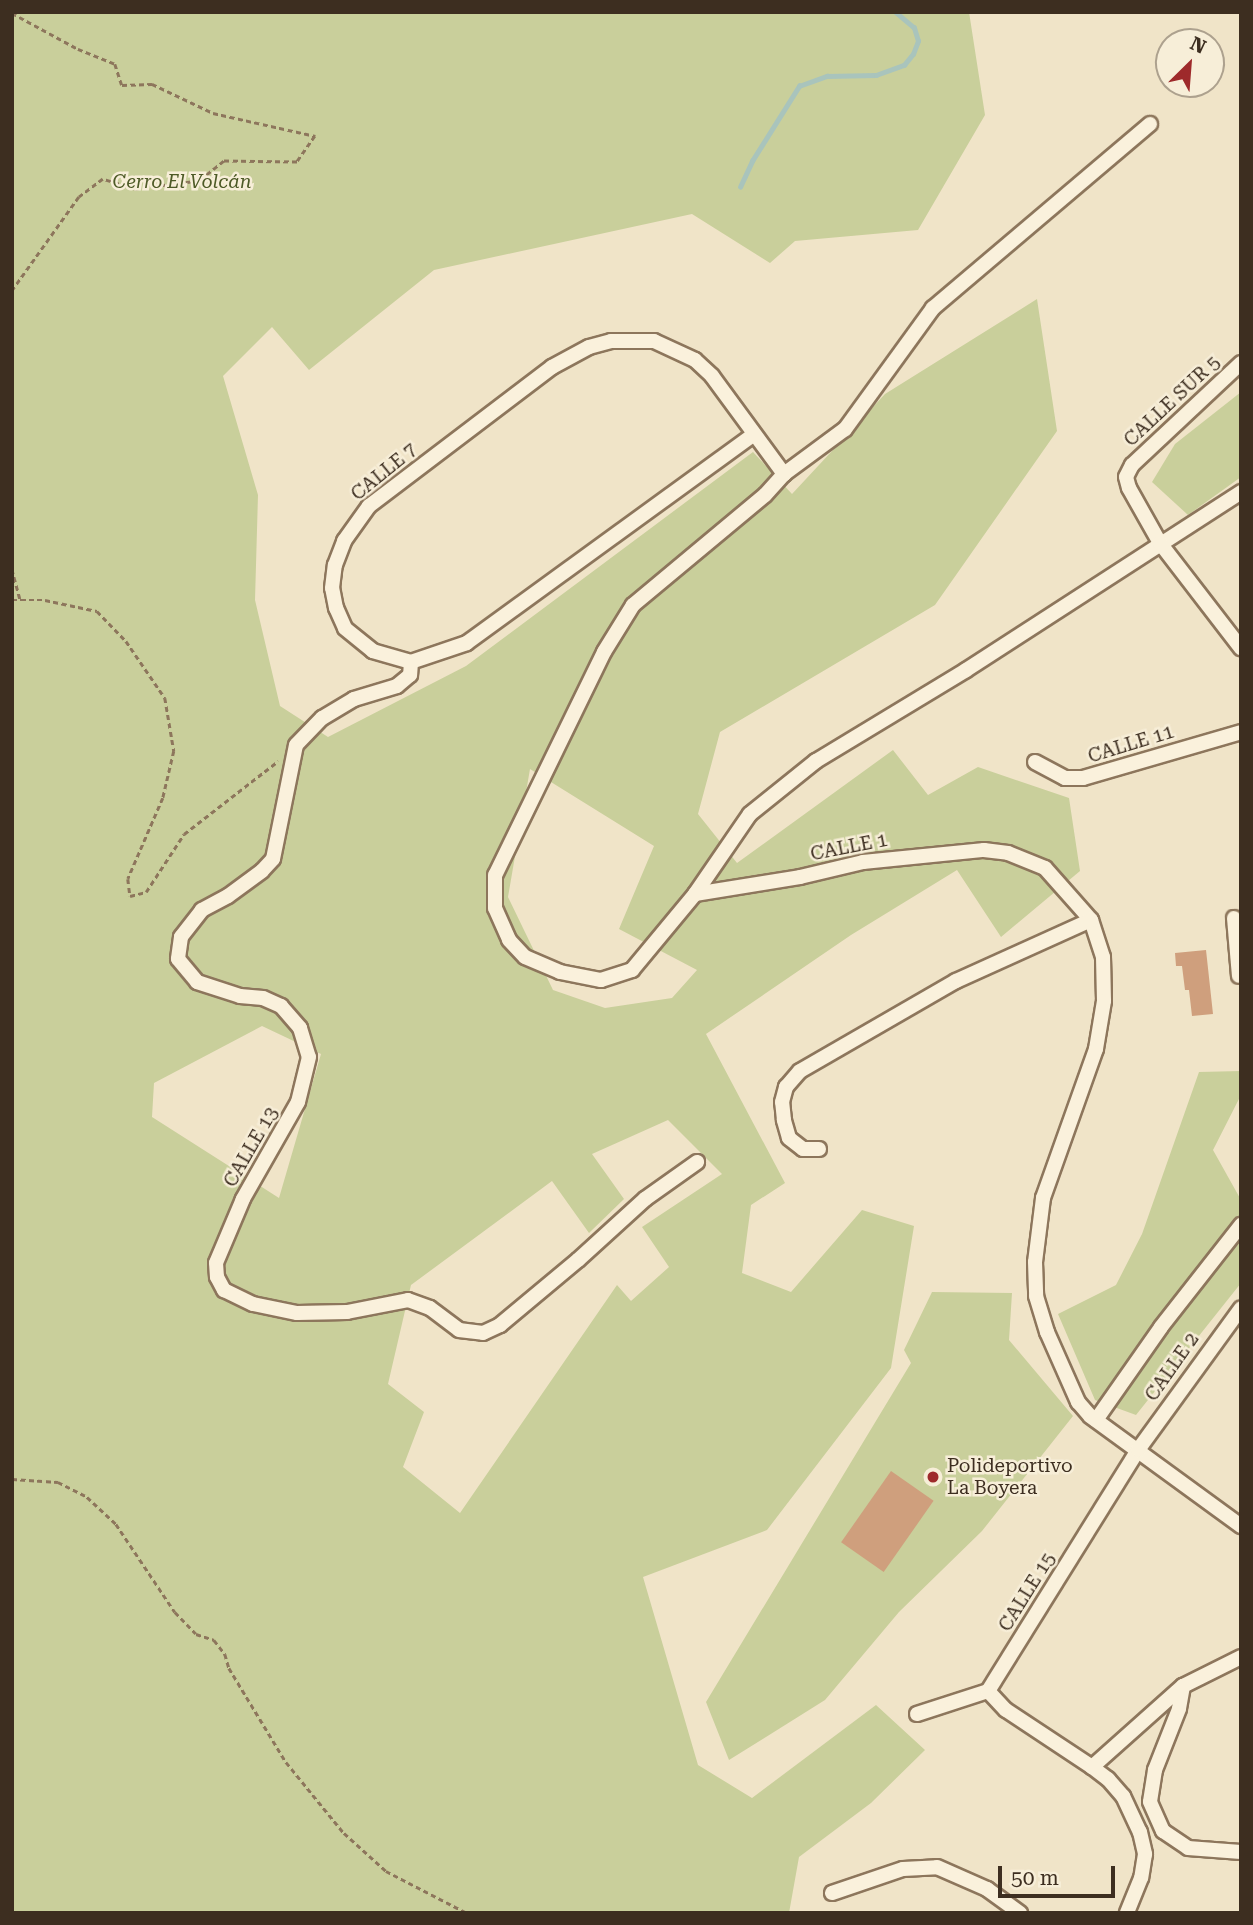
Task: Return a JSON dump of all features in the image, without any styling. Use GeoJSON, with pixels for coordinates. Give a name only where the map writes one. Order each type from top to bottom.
{"type":"FeatureCollection","features":[{"type":"Feature","properties":{"kind":"street"},"geometry":{"type":"LineString","coordinates":[[1150,124],[933,308],[845,429],[784,474],[765,495],[633,605],[604,652],[495,875],[495,908],[509,940],[525,957],[560,972],[601,980],[632,970],[695,894],[750,814],[816,761],[966,670],[1241,492]]}},
{"type":"Feature","properties":{"kind":"street","name":"CALLE 7"},"geometry":{"type":"LineString","coordinates":[[411,662],[373,652],[345,628],[336,608],[332,588],[344,541],[369,506],[572,354],[611,341],[635,339],[654,341],[695,360],[712,376],[784,474]]}},
{"type":"Feature","properties":{"kind":"street","name":"CALLE SUR 5"},"geometry":{"type":"LineString","coordinates":[[1160,543],[1129,488],[1126,477],[1132,465],[1241,363]]}},
{"type":"Feature","properties":{"kind":"street"},"geometry":{"type":"LineString","coordinates":[[296,745],[323,718],[344,706],[397,686],[410,675],[411,662],[467,643],[753,435]]}},
{"type":"Feature","properties":{"kind":"street"},"geometry":{"type":"LineString","coordinates":[[1160,543],[1241,648]]}},
{"type":"Feature","properties":{"kind":"street","name":"CALLE 11"},"geometry":{"type":"LineString","coordinates":[[1035,762],[1065,778],[1083,778],[1241,733]]}},
{"type":"Feature","properties":{"kind":"street","name":"CALLE 13"},"geometry":{"type":"LineString","coordinates":[[296,745],[273,859],[262,871],[228,896],[202,910],[181,937],[178,959],[198,982],[240,996],[263,998],[281,1006],[300,1028],[309,1057],[298,1102],[243,1199],[216,1264],[217,1277],[224,1290],[253,1304],[297,1313],[347,1312],[408,1300],[421,1302],[459,1330],[483,1333],[500,1325],[587,1253],[645,1199],[697,1162]]}},
{"type":"Feature","properties":{"kind":"street","name":"CALLE 1"},"geometry":{"type":"LineString","coordinates":[[695,894],[800,877],[863,862],[984,850],[1008,853],[1045,868],[1091,920],[1103,957],[1104,1001],[1098,1037],[1043,1198],[1035,1262],[1036,1296],[1047,1332],[1078,1402],[1096,1420],[1241,1526]]}},
{"type":"Feature","properties":{"kind":"street"},"geometry":{"type":"LineString","coordinates":[[1234,918],[1239,976]]}},
{"type":"Feature","properties":{"kind":"street"},"geometry":{"type":"LineString","coordinates":[[818,1149],[803,1149],[789,1138],[784,1120],[782,1102],[786,1087],[800,1071],[956,981],[1091,920]]}},
{"type":"Feature","properties":{"kind":"street"},"geometry":{"type":"LineString","coordinates":[[1096,1420],[1161,1327],[1241,1225]]}},
{"type":"Feature","properties":{"kind":"street","name":"CALLE 2"},"geometry":{"type":"LineString","coordinates":[[1138,1450],[1241,1308]]}},
{"type":"Feature","properties":{"kind":"street","name":"CALLE 15"},"geometry":{"type":"LineString","coordinates":[[988,1690],[1138,1450]]}},
{"type":"Feature","properties":{"kind":"street"},"geometry":{"type":"LineString","coordinates":[[1092,1767],[1183,1686],[1241,1657]]}},
{"type":"Feature","properties":{"kind":"street"},"geometry":{"type":"LineString","coordinates":[[1183,1686],[1179,1709],[1155,1770],[1150,1802],[1163,1831],[1188,1848],[1241,1852]]}},
{"type":"Feature","properties":{"kind":"street"},"geometry":{"type":"LineString","coordinates":[[916,1714],[988,1690],[1006,1710],[1108,1779],[1122,1796],[1140,1832],[1145,1854],[1141,1878],[1127,1913]]}},
{"type":"Feature","properties":{"kind":"street"},"geometry":{"type":"LineString","coordinates":[[832,1893],[903,1869],[937,1867],[987,1889],[1020,1913]]}},
{"type":"Feature","properties":{"kind":"path"},"geometry":{"type":"LineString","coordinates":[[12,13],[78,49],[115,64],[122,85],[152,84],[213,113],[315,136],[297,162],[224,161],[199,181],[135,189],[103,179],[79,197],[12,291]]}},
{"type":"Feature","properties":{"kind":"path"},"geometry":{"type":"LineString","coordinates":[[12,569],[20,599]]}},
{"type":"Feature","properties":{"kind":"path"},"geometry":{"type":"LineString","coordinates":[[12,600],[46,600],[97,611],[126,640],[166,698],[174,751],[163,798],[128,879],[130,896],[146,892],[184,834],[296,745]]}},
{"type":"Feature","properties":{"kind":"path"},"geometry":{"type":"LineString","coordinates":[[12,1479],[58,1482],[87,1497],[116,1524],[175,1612],[196,1634],[214,1640],[225,1654],[229,1668],[286,1762],[344,1833],[386,1871],[467,1913]]}},
{"type":"Feature","properties":{"kind":"green space","name":"Cerro El Volcán"},"geometry":{"type":"Polygon","coordinates":[[[12,12],[969,12],[985,115],[918,230],[795,241],[770,263],[692,214],[434,270],[309,370],[272,327],[223,376],[258,495],[255,600],[280,706],[328,737],[466,666],[753,452],[792,494],[885,394],[1037,299],[1057,431],[935,605],[720,732],[698,814],[737,863],[893,750],[928,795],[978,767],[1069,798],[1080,871],[1001,937],[957,870],[851,935],[706,1034],[785,1183],[751,1205],[742,1273],[791,1292],[862,1210],[914,1226],[891,1368],[767,1530],[643,1577],[698,1765],[752,1798],[876,1705],[925,1750],[871,1803],[799,1857],[789,1913],[12,1913],[12,12]],[[530,769],[508,897],[553,990],[605,1008],[672,998],[697,970],[619,929],[654,846],[530,769]],[[262,1026],[154,1083],[152,1117],[279,1198],[321,1054],[262,1026]],[[668,1120],[592,1154],[624,1199],[589,1233],[552,1181],[411,1285],[388,1384],[424,1412],[403,1467],[460,1513],[617,1285],[631,1301],[669,1267],[642,1227],[722,1174],[668,1120]]]}},
{"type":"Feature","properties":{"kind":"green space"},"geometry":{"type":"Polygon","coordinates":[[[1241,392],[1241,477],[1188,515],[1152,482],[1175,444],[1241,392]]]}},
{"type":"Feature","properties":{"kind":"green space"},"geometry":{"type":"Polygon","coordinates":[[[1241,1071],[1241,1095],[1213,1150],[1241,1200],[1241,1283],[1136,1415],[1095,1400],[1058,1314],[1116,1285],[1142,1234],[1199,1072],[1241,1071]]]}},
{"type":"Feature","properties":{"kind":"green space","name":"Polideportivo La Boyera"},"geometry":{"type":"Polygon","coordinates":[[[932,1292],[1012,1293],[1009,1340],[1073,1416],[982,1531],[899,1612],[825,1700],[729,1760],[706,1702],[911,1363],[904,1350],[932,1292]]]}},
{"type":"Feature","properties":{"kind":"building"},"geometry":{"type":"Polygon","coordinates":[[[1206,950],[1213,1014],[1192,1016],[1189,990],[1185,990],[1182,966],[1176,966],[1175,953],[1206,950]]]}},
{"type":"Feature","properties":{"kind":"building"},"geometry":{"type":"Polygon","coordinates":[[[891,1471],[934,1501],[884,1572],[841,1542],[891,1471]]]}},
{"type":"Feature","properties":{"kind":"waterway"},"geometry":{"type":"LineString","coordinates":[[740,187],[752,161],[799,86],[827,76],[876,75],[904,65],[913,54],[918,41],[914,28],[895,12]]}},
{"type":"Feature","properties":{"kind":"place","name":"Polideportivo La Boyera"},"geometry":{"type":"Point","coordinates":[933,1477]}}]}
